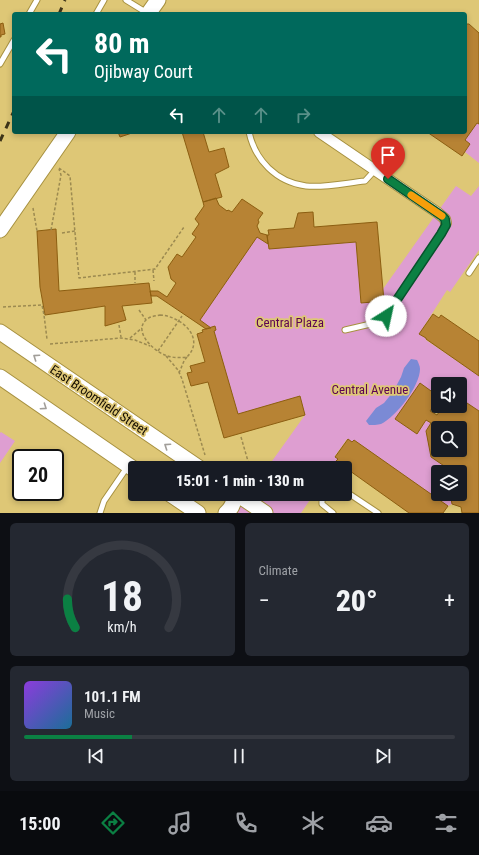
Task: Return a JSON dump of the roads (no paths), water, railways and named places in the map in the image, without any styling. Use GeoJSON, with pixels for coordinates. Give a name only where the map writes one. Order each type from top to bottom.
{"type":"FeatureCollection","features":[{"type":"Feature","properties":{"kind":"main road"},"geometry":{"type":"LineString","coordinates":[[149,12],[158,0]]}},
{"type":"Feature","properties":{"kind":"main road"},"geometry":{"type":"LineString","coordinates":[[0,230],[67,134]]}},
{"type":"Feature","properties":{"kind":"main road","name":"East Broomfield Street"},"geometry":{"type":"LineString","coordinates":[[0,332],[202,461]]}},
{"type":"Feature","properties":{"kind":"main road"},"geometry":{"type":"LineString","coordinates":[[0,377],[128,464]]}},
{"type":"Feature","properties":{"kind":"main road"},"geometry":{"type":"LineString","coordinates":[[181,501],[197,511]]}},
{"type":"Feature","properties":{"kind":"main road"},"geometry":{"type":"LineString","coordinates":[[226,513],[233,501]]}},
{"type":"Feature","properties":{"kind":"main road"},"geometry":{"type":"LineString","coordinates":[[247,501],[265,513]]}},
{"type":"Feature","properties":{"kind":"street"},"geometry":{"type":"LineString","coordinates":[[322,134],[438,213],[445,219],[446,223]]}},
{"type":"Feature","properties":{"kind":"lane"},"geometry":{"type":"LineString","coordinates":[[29,12],[37,0]]}},
{"type":"Feature","properties":{"kind":"lane"},"geometry":{"type":"LineString","coordinates":[[97,12],[104,0]]}},
{"type":"Feature","properties":{"kind":"lane"},"geometry":{"type":"LineString","coordinates":[[126,0],[145,12]]}},
{"type":"Feature","properties":{"kind":"lane"},"geometry":{"type":"LineString","coordinates":[[0,64],[12,43]]}},
{"type":"Feature","properties":{"kind":"lane"},"geometry":{"type":"LineString","coordinates":[[250,134],[258,156],[267,167],[280,177],[296,184],[315,186],[365,181],[375,170]]}},
{"type":"Feature","properties":{"kind":"lane"},"geometry":{"type":"LineString","coordinates":[[344,330],[375,323],[386,316],[446,227],[446,223]]}},
{"type":"Feature","properties":{"kind":"lane"},"geometry":{"type":"LineString","coordinates":[[469,274],[479,258]]}},
{"type":"Feature","properties":{"kind":"lane"},"geometry":{"type":"LineString","coordinates":[[100,513],[104,501],[128,472]]}},
{"type":"Feature","properties":{"kind":"lane"},"geometry":{"type":"LineString","coordinates":[[352,496],[378,513]]}},
{"type":"Feature","properties":{"kind":"lane"},"geometry":{"type":"LineString","coordinates":[[322,501],[322,504],[333,513]]}},
{"type":"Feature","properties":{"kind":"water"},"geometry":{"type":"Polygon","coordinates":[[[411,359],[417,360],[420,369],[419,376],[412,392],[400,408],[387,420],[381,424],[369,425],[366,421],[376,408],[384,403],[393,392],[404,368],[411,359]]]}},
{"type":"Feature","properties":{"kind":"railway"},"geometry":{"type":"LineString","coordinates":[[60,12],[65,0]]}},
{"type":"Feature","properties":{"kind":"railway"},"geometry":{"type":"LineString","coordinates":[[0,141],[12,115]]}},
{"type":"Feature","properties":{"kind":"park label","name":"Central Plaza"},"geometry":{"type":"Point","coordinates":[290,322]}},
{"type":"Feature","properties":{"kind":"park label","name":"Central Avenue"},"geometry":{"type":"Point","coordinates":[370,389]}}]}
